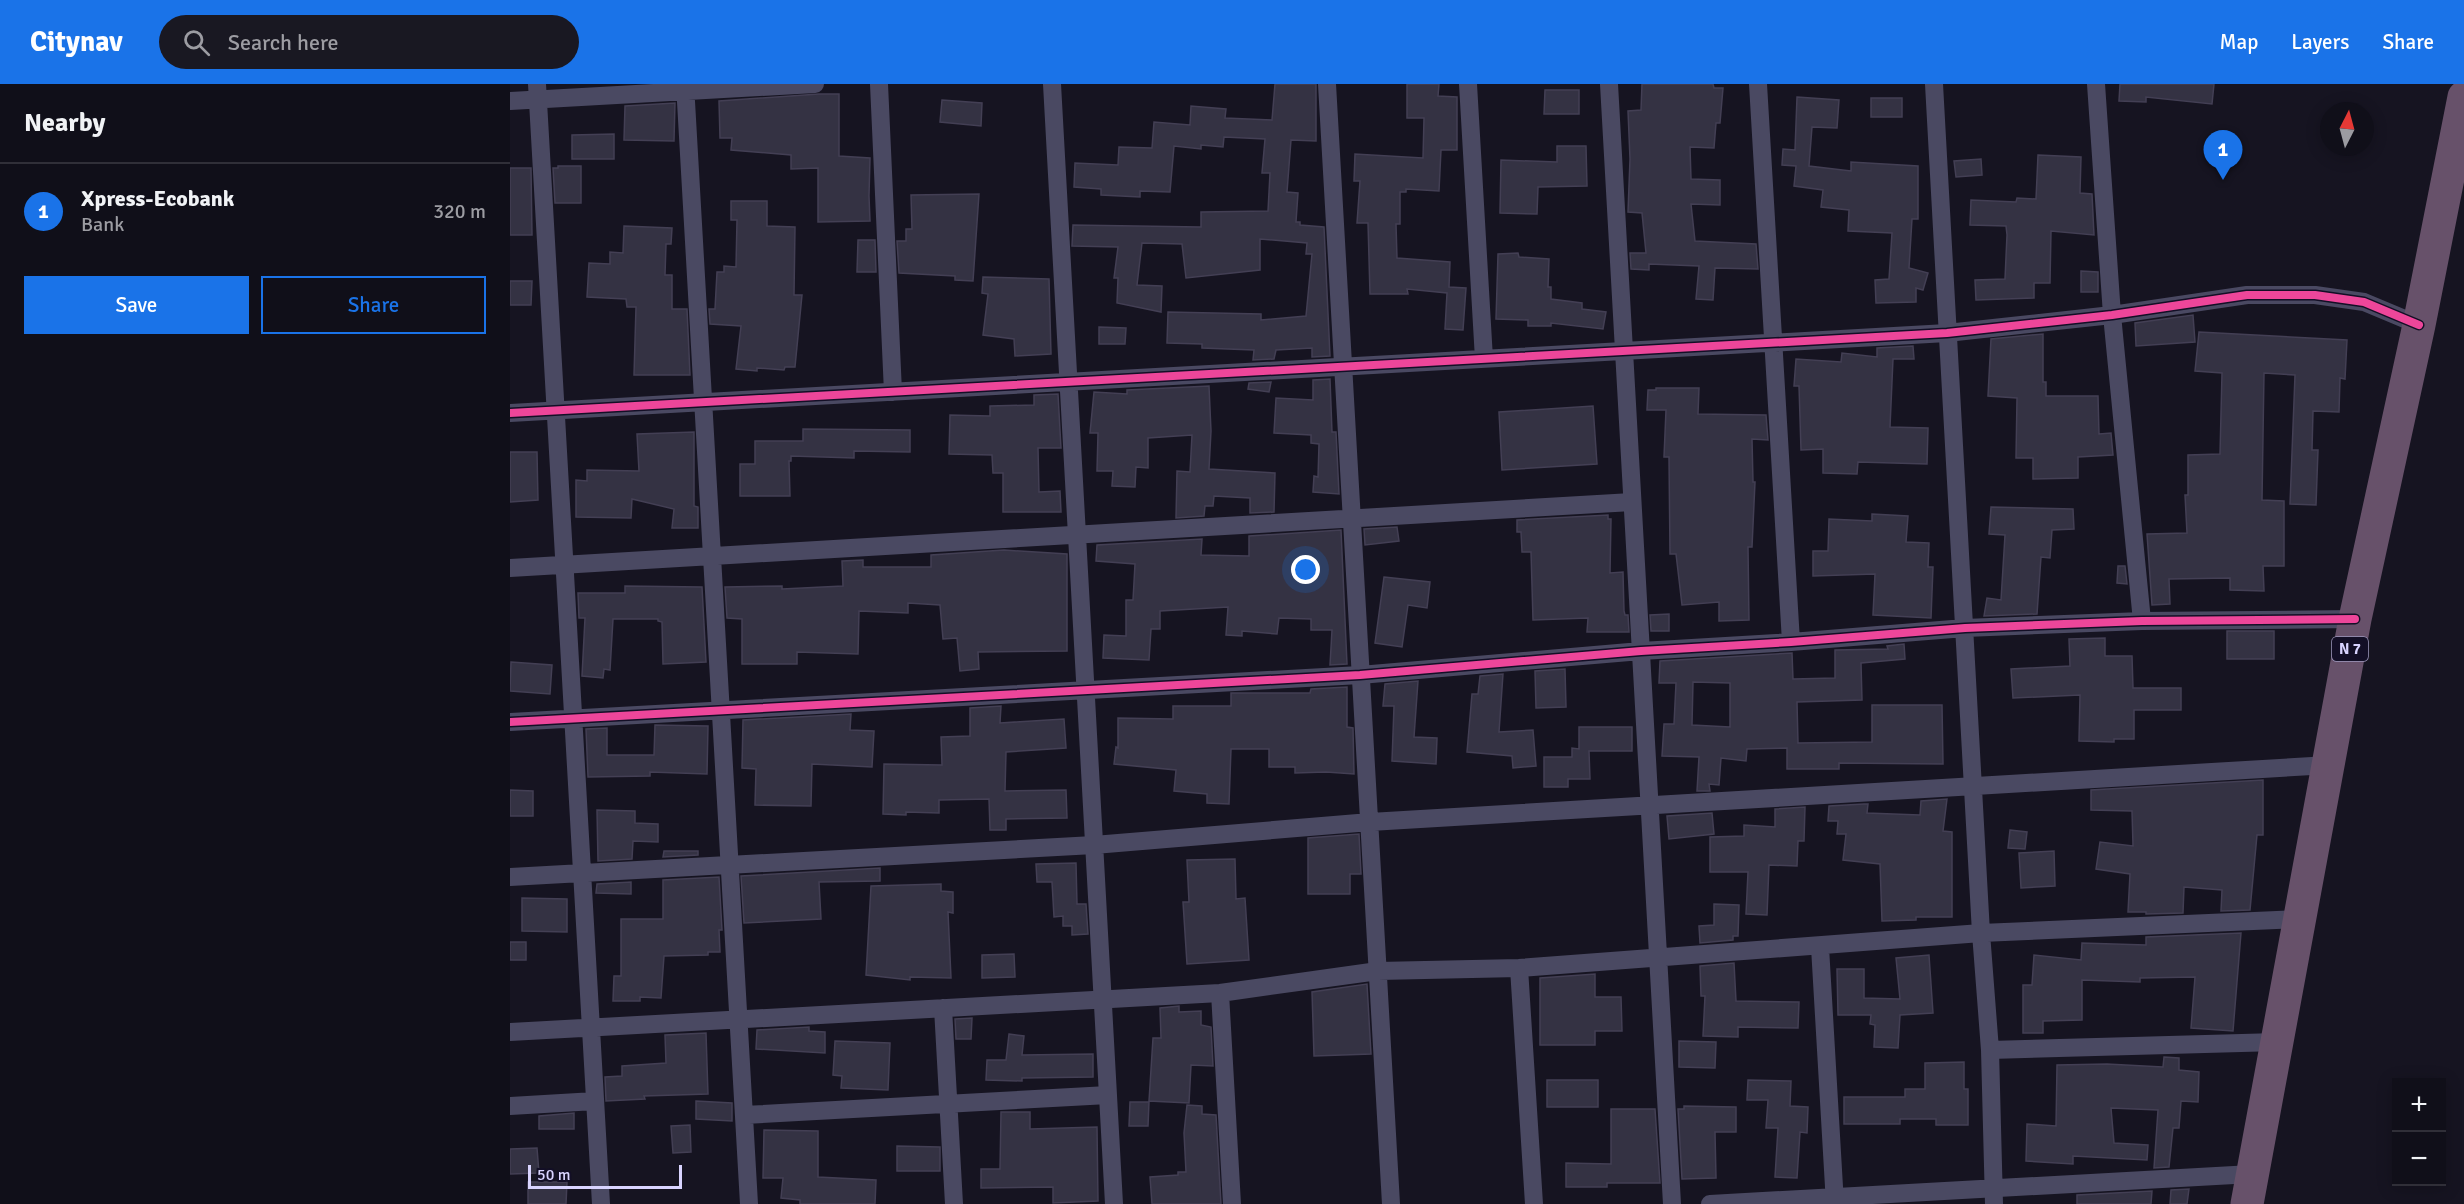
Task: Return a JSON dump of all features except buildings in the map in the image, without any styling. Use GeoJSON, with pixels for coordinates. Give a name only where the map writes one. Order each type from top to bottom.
{"type":"FeatureCollection","features":[{"type":"Feature","properties":{"kind":"highway","name":"N 7"},"geometry":{"type":"LineString","coordinates":[[2249,1189],[2355,619],[2419,325],[2464,97]]}},
{"type":"Feature","properties":{"kind":"street"},"geometry":{"type":"LineString","coordinates":[[510,101],[537,92],[815,84]]}},
{"type":"Feature","properties":{"kind":"street"},"geometry":{"type":"LineString","coordinates":[[879,84],[893,392]]}},
{"type":"Feature","properties":{"kind":"street"},"geometry":{"type":"LineString","coordinates":[[1052,84],[1114,1204]]}},
{"type":"Feature","properties":{"kind":"street"},"geometry":{"type":"LineString","coordinates":[[1326,84],[1391,1204]]}},
{"type":"Feature","properties":{"kind":"street"},"geometry":{"type":"LineString","coordinates":[[1467,84],[1484,359]]}},
{"type":"Feature","properties":{"kind":"street"},"geometry":{"type":"LineString","coordinates":[[1609,84],[1672,1204]]}},
{"type":"Feature","properties":{"kind":"street"},"geometry":{"type":"LineString","coordinates":[[1758,84],[1791,642]]}},
{"type":"Feature","properties":{"kind":"street"},"geometry":{"type":"LineString","coordinates":[[1934,84],[1972,785],[1990,1050],[1994,1196]]}},
{"type":"Feature","properties":{"kind":"street"},"geometry":{"type":"LineString","coordinates":[[2096,84],[2112,315],[2142,621]]}},
{"type":"Feature","properties":{"kind":"street"},"geometry":{"type":"LineString","coordinates":[[686,88],[749,1204]]}},
{"type":"Feature","properties":{"kind":"street"},"geometry":{"type":"LineString","coordinates":[[537,92],[601,1204]]}},
{"type":"Feature","properties":{"kind":"street"},"geometry":{"type":"LineString","coordinates":[[510,413],[1947,333],[2112,315],[2247,295],[2315,295],[2364,302],[2419,325]]}},
{"type":"Feature","properties":{"kind":"street"},"geometry":{"type":"LineString","coordinates":[[510,568],[1632,502]]}},
{"type":"Feature","properties":{"kind":"street"},"geometry":{"type":"LineString","coordinates":[[510,722],[1360,675],[1641,651],[1965,628],[2142,621],[2355,619]]}},
{"type":"Feature","properties":{"kind":"street"},"geometry":{"type":"LineString","coordinates":[[510,877],[1094,845],[1370,822],[2329,765]]}},
{"type":"Feature","properties":{"kind":"street"},"geometry":{"type":"LineString","coordinates":[[510,1032],[1220,993],[1378,971],[1519,968],[1981,933],[2299,918]]}},
{"type":"Feature","properties":{"kind":"street"},"geometry":{"type":"LineString","coordinates":[[1820,947],[1834,1201]]}},
{"type":"Feature","properties":{"kind":"street"},"geometry":{"type":"LineString","coordinates":[[1519,968],[1534,1204]]}},
{"type":"Feature","properties":{"kind":"street"},"geometry":{"type":"LineString","coordinates":[[1220,993],[1232,1204]]}},
{"type":"Feature","properties":{"kind":"street"},"geometry":{"type":"LineString","coordinates":[[943,1008],[954,1204]]}},
{"type":"Feature","properties":{"kind":"street"},"geometry":{"type":"LineString","coordinates":[[1990,1050],[2278,1042]]}},
{"type":"Feature","properties":{"kind":"street"},"geometry":{"type":"LineString","coordinates":[[744,1115],[1108,1095]]}},
{"type":"Feature","properties":{"kind":"street"},"geometry":{"type":"LineString","coordinates":[[510,1106],[595,1101]]}},
{"type":"Feature","properties":{"kind":"street"},"geometry":{"type":"LineString","coordinates":[[1710,1204],[2249,1189]]}},
{"type":"Feature","properties":{"kind":"cycle path"},"geometry":{"type":"LineString","coordinates":[[510,413],[1947,333],[2112,315],[2247,295],[2315,295],[2364,302],[2419,325]]}},
{"type":"Feature","properties":{"kind":"cycle path"},"geometry":{"type":"LineString","coordinates":[[510,722],[1360,675],[1641,651],[1965,628],[2142,621],[2355,619]]}},
{"type":"Feature","properties":{"kind":"place","name":"Xpress-Ecobank"},"geometry":{"type":"Point","coordinates":[2223,180]}}]}
